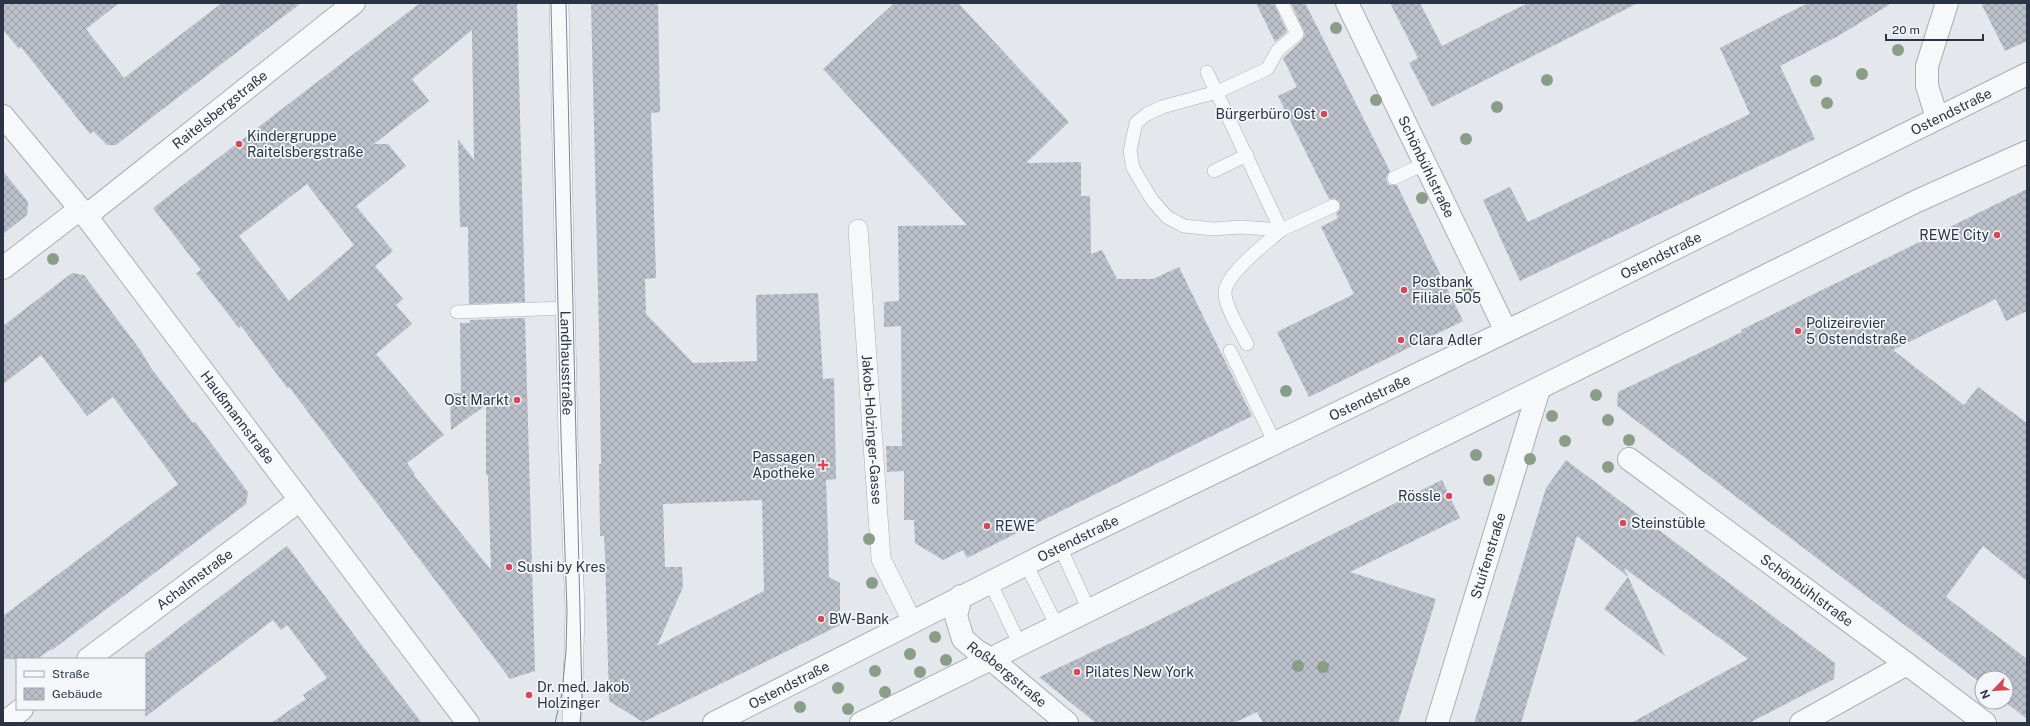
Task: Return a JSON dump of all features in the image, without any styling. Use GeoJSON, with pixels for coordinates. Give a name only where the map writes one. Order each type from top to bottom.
{"type":"FeatureCollection","features":[{"type":"Feature","properties":{"kind":"street","name":"Raitelsbergstraße"},"geometry":{"type":"LineString","coordinates":[[3,268],[83,212],[354,3]]}},
{"type":"Feature","properties":{"kind":"street","name":"Landhausstraße"},"geometry":{"type":"LineString","coordinates":[[559,3],[575,610],[572,723]]}},
{"type":"Feature","properties":{"kind":"street","name":"Schönbühlstraße"},"geometry":{"type":"LineString","coordinates":[[1347,3],[1506,331]]}},
{"type":"Feature","properties":{"kind":"street"},"geometry":{"type":"LineString","coordinates":[[1937,118],[1927,86],[1928,66],[1946,3]]}},
{"type":"Feature","properties":{"kind":"street","name":"Ostendstraße"},"geometry":{"type":"LineString","coordinates":[[714,723],[913,623],[961,596],[1060,547],[1506,331],[2027,74]]}},
{"type":"Feature","properties":{"kind":"street","name":"Haußmannstraße"},"geometry":{"type":"LineString","coordinates":[[3,116],[83,212],[468,723]]}},
{"type":"Feature","properties":{"kind":"street"},"geometry":{"type":"LineString","coordinates":[[861,723],[1453,429],[1539,389],[1917,200],[2027,152]]}},
{"type":"Feature","properties":{"kind":"street","name":"Jakob-Holzinger-Gasse"},"geometry":{"type":"LineString","coordinates":[[858,229],[881,559],[913,623]]}},
{"type":"Feature","properties":{"kind":"street","name":"Stuifenstraße"},"geometry":{"type":"LineString","coordinates":[[1437,723],[1539,389]]}},
{"type":"Feature","properties":{"kind":"street","name":"Schönbühlstraße"},"geometry":{"type":"LineString","coordinates":[[1629,459],[1907,664],[1984,723]]}},
{"type":"Feature","properties":{"kind":"street","name":"Achalmstraße"},"geometry":{"type":"LineString","coordinates":[[89,658],[300,500]]}},
{"type":"Feature","properties":{"kind":"street","name":"Roßbergstraße"},"geometry":{"type":"LineString","coordinates":[[961,596],[956,616],[963,638],[977,651],[991,659],[1067,723]]}},
{"type":"Feature","properties":{"kind":"street"},"geometry":{"type":"LineString","coordinates":[[1801,723],[1907,664]]}},
{"type":"Feature","properties":{"kind":"street"},"geometry":{"type":"LineString","coordinates":[[4,723],[21,710]]}},
{"type":"Feature","properties":{"kind":"lane"},"geometry":{"type":"LineString","coordinates":[[1282,3],[1297,34],[1278,50],[1267,69],[1216,92],[1162,107],[1147,114],[1136,123],[1130,151],[1134,168],[1152,200],[1167,217],[1184,226],[1213,229],[1241,227],[1282,230]]}},
{"type":"Feature","properties":{"kind":"lane"},"geometry":{"type":"LineString","coordinates":[[1207,72],[1282,230]]}},
{"type":"Feature","properties":{"kind":"lane"},"geometry":{"type":"LineString","coordinates":[[1214,171],[1247,155]]}},
{"type":"Feature","properties":{"kind":"lane"},"geometry":{"type":"LineString","coordinates":[[1394,178],[1424,164]]}},
{"type":"Feature","properties":{"kind":"lane"},"geometry":{"type":"LineString","coordinates":[[1247,344],[1226,301],[1225,292],[1230,278],[1282,230],[1333,206]]}},
{"type":"Feature","properties":{"kind":"lane"},"geometry":{"type":"LineString","coordinates":[[457,312],[566,308]]}},
{"type":"Feature","properties":{"kind":"lane"},"geometry":{"type":"LineString","coordinates":[[1230,351],[1275,442]]}},
{"type":"Feature","properties":{"kind":"lane"},"geometry":{"type":"LineString","coordinates":[[1060,547],[1089,610]]}},
{"type":"Feature","properties":{"kind":"lane"},"geometry":{"type":"LineString","coordinates":[[1026,564],[1058,626]]}},
{"type":"Feature","properties":{"kind":"lane"},"geometry":{"type":"LineString","coordinates":[[990,582],[1020,645]]}},
{"type":"Feature","properties":{"kind":"building"},"geometry":{"type":"Polygon","coordinates":[[[3,3],[119,3],[86,29],[124,78],[222,3],[301,3],[116,145],[107,145],[93,131],[90,134],[21,47],[19,49],[3,30],[3,3]]]}},
{"type":"Feature","properties":{"kind":"building"},"geometry":{"type":"Polygon","coordinates":[[[420,3],[517,3],[525,302],[469,304],[468,227],[460,227],[458,139],[474,160],[472,30],[412,79],[429,101],[374,144],[388,144],[406,166],[356,206],[393,251],[375,266],[403,299],[396,305],[412,324],[376,354],[444,435],[407,463],[415,474],[413,474],[491,570],[488,475],[486,475],[486,405],[451,430],[450,393],[461,393],[460,323],[470,323],[470,320],[525,318],[535,671],[510,679],[289,387],[288,389],[241,326],[239,328],[196,273],[201,270],[153,208],[420,3]],[[307,184],[239,236],[289,301],[354,245],[307,184]]]}},
{"type":"Feature","properties":{"kind":"building"},"geometry":{"type":"Polygon","coordinates":[[[591,3],[658,3],[660,112],[651,113],[656,278],[645,279],[646,314],[693,363],[757,361],[756,295],[818,293],[823,379],[834,378],[836,479],[826,480],[829,577],[840,583],[840,625],[643,722],[609,701],[605,554],[604,536],[600,536],[599,464],[601,464],[591,3]],[[762,500],[663,504],[665,567],[682,567],[683,587],[657,646],[764,591],[762,500]]]}},
{"type":"Feature","properties":{"kind":"building"},"geometry":{"type":"Polygon","coordinates":[[[894,3],[958,3],[1069,122],[1026,163],[1081,162],[1081,196],[1090,196],[1091,254],[1102,250],[1117,279],[1153,279],[1179,267],[1252,416],[967,558],[963,550],[943,560],[915,543],[914,520],[904,520],[904,471],[887,472],[886,446],[902,446],[901,326],[884,327],[884,302],[899,301],[898,226],[967,225],[823,69],[894,3]]]}},
{"type":"Feature","properties":{"kind":"building"},"geometry":{"type":"Polygon","coordinates":[[[1256,3],[1274,3],[1287,32],[1275,42],[1256,3]]]}},
{"type":"Feature","properties":{"kind":"building"},"geometry":{"type":"Polygon","coordinates":[[[1291,3],[1305,3],[1390,171],[1386,177],[1387,182],[1390,185],[1397,185],[1463,321],[1309,397],[1277,332],[1354,294],[1321,227],[1338,218],[1336,213],[1340,210],[1340,203],[1334,198],[1329,199],[1278,96],[1297,87],[1283,58],[1302,40],[1305,34],[1291,3]]]}},
{"type":"Feature","properties":{"kind":"building"},"geometry":{"type":"Polygon","coordinates":[[[1390,3],[1420,3],[1442,46],[1528,3],[1638,3],[1432,107],[1409,63],[1418,58],[1390,3]]]}},
{"type":"Feature","properties":{"kind":"building"},"geometry":{"type":"Polygon","coordinates":[[[1808,3],[1892,3],[1840,35],[1780,66],[1815,139],[1520,281],[1483,200],[1510,187],[1528,222],[1750,114],[1720,48],[1808,3]]]}},
{"type":"Feature","properties":{"kind":"building"},"geometry":{"type":"Polygon","coordinates":[[[1981,3],[2027,3],[2027,41],[2005,51],[1981,3]]]}},
{"type":"Feature","properties":{"kind":"building"},"geometry":{"type":"Polygon","coordinates":[[[3,171],[28,202],[27,215],[3,234],[3,171]]]}},
{"type":"Feature","properties":{"kind":"building"},"geometry":{"type":"Polygon","coordinates":[[[2027,189],[2027,311],[2006,321],[1996,299],[1893,350],[1964,405],[1978,387],[2027,423],[2027,581],[1983,546],[1946,597],[2027,659],[2027,719],[2014,709],[2014,670],[1974,670],[1974,678],[1617,406],[1618,392],[1742,332],[1741,330],[2027,189]]]}},
{"type":"Feature","properties":{"kind":"building"},"geometry":{"type":"Polygon","coordinates":[[[72,273],[84,275],[141,351],[151,368],[193,423],[195,422],[248,492],[246,504],[52,650],[51,649],[38,658],[3,659],[3,616],[178,484],[113,397],[87,416],[41,355],[3,384],[3,326],[72,273]]]}},
{"type":"Feature","properties":{"kind":"building"},"geometry":{"type":"Polygon","coordinates":[[[1566,460],[1835,663],[1834,679],[1749,723],[1631,723],[1748,659],[1624,568],[1665,656],[1604,609],[1628,577],[1577,536],[1521,723],[1474,723],[1546,488],[1566,460]]]}},
{"type":"Feature","properties":{"kind":"building"},"geometry":{"type":"Polygon","coordinates":[[[1442,480],[1460,518],[1350,572],[1436,599],[1398,723],[1263,723],[1257,712],[1234,723],[1096,723],[1039,677],[1147,626],[1442,480]]]}},
{"type":"Feature","properties":{"kind":"building"},"geometry":{"type":"Polygon","coordinates":[[[287,546],[422,723],[271,723],[306,699],[303,695],[327,678],[287,625],[281,630],[273,620],[145,717],[145,654],[287,546]]]}},
{"type":"Feature","properties":{"kind":"tram line"},"geometry":{"type":"LineString","coordinates":[[551,3],[561,436],[567,611],[566,651],[562,693],[555,723]]}},
{"type":"Feature","properties":{"kind":"tram line"},"geometry":{"type":"LineString","coordinates":[[566,3],[582,699],[580,723]]}},
{"type":"Feature","properties":{"kind":"place","name":"Bürgerbüro Ost"},"geometry":{"type":"Point","coordinates":[1324,114]}},
{"type":"Feature","properties":{"kind":"place","name":"Kindergruppe Raitelsbergstraße"},"geometry":{"type":"Point","coordinates":[239,144]}},
{"type":"Feature","properties":{"kind":"place","name":"REWE City"},"geometry":{"type":"Point","coordinates":[1997,235]}},
{"type":"Feature","properties":{"kind":"place","name":"Postbank Filiale 505"},"geometry":{"type":"Point","coordinates":[1404,290]}},
{"type":"Feature","properties":{"kind":"place","name":"Polizeirevier 5 Ostendstraße"},"geometry":{"type":"Point","coordinates":[1798,331]}},
{"type":"Feature","properties":{"kind":"place","name":"Clara Adler"},"geometry":{"type":"Point","coordinates":[1401,340]}},
{"type":"Feature","properties":{"kind":"place","name":"Ost Markt"},"geometry":{"type":"Point","coordinates":[517,400]}},
{"type":"Feature","properties":{"kind":"place","name":"Passagen Apotheke"},"geometry":{"type":"Point","coordinates":[823,465]}},
{"type":"Feature","properties":{"kind":"place","name":"Rössle"},"geometry":{"type":"Point","coordinates":[1449,496]}},
{"type":"Feature","properties":{"kind":"place","name":"Steinstüble"},"geometry":{"type":"Point","coordinates":[1623,523]}},
{"type":"Feature","properties":{"kind":"place","name":"REWE"},"geometry":{"type":"Point","coordinates":[987,526]}},
{"type":"Feature","properties":{"kind":"place","name":"Sushi by Kres"},"geometry":{"type":"Point","coordinates":[509,567]}},
{"type":"Feature","properties":{"kind":"place","name":"BW-Bank"},"geometry":{"type":"Point","coordinates":[821,619]}},
{"type":"Feature","properties":{"kind":"place","name":"Pilates New York"},"geometry":{"type":"Point","coordinates":[1077,672]}},
{"type":"Feature","properties":{"kind":"place","name":"Dr. med. Jakob Holzinger"},"geometry":{"type":"Point","coordinates":[529,695]}}]}
